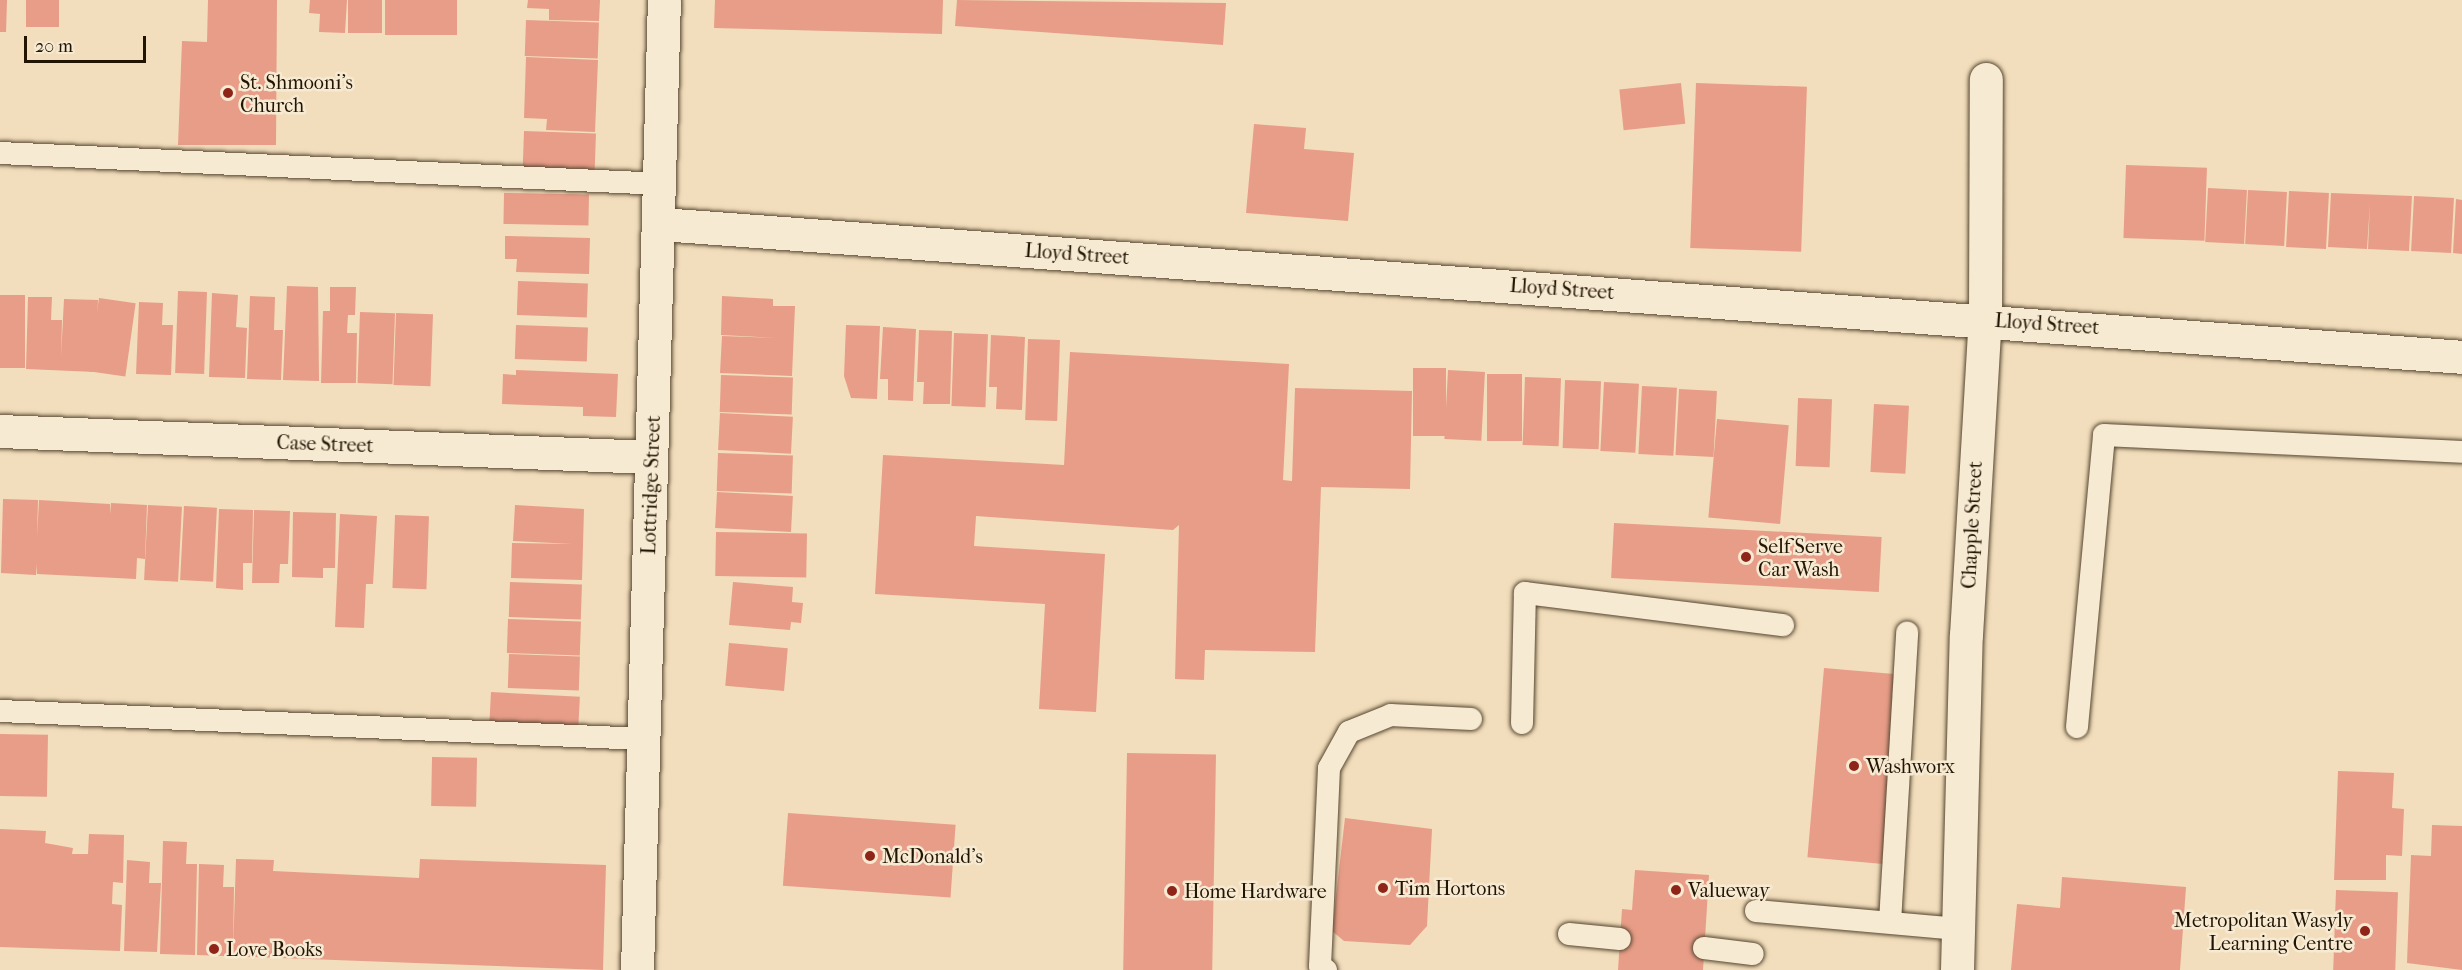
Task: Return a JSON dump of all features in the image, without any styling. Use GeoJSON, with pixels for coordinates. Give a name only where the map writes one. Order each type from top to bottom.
{"type":"FeatureCollection","features":[{"type":"Feature","properties":{"kind":"street","name":"Lottridge Street"},"geometry":{"type":"LineString","coordinates":[[637,970],[645,739],[650,457],[661,224],[664,0]]}},
{"type":"Feature","properties":{"kind":"street","name":"Chapple Street"},"geometry":{"type":"LineString","coordinates":[[1957,970],[1966,635],[1985,320],[1986,79]]}},
{"type":"Feature","properties":{"kind":"street","name":"Lloyd Street"},"geometry":{"type":"LineString","coordinates":[[661,224],[2462,357]]}},
{"type":"Feature","properties":{"kind":"street","name":"Case Street"},"geometry":{"type":"LineString","coordinates":[[0,431],[650,457]]}},
{"type":"Feature","properties":{"kind":"lane"},"geometry":{"type":"LineString","coordinates":[[0,153],[662,184]]}},
{"type":"Feature","properties":{"kind":"lane"},"geometry":{"type":"LineString","coordinates":[[2078,727],[2104,435],[2462,452]]}},
{"type":"Feature","properties":{"kind":"lane"},"geometry":{"type":"LineString","coordinates":[[1522,723],[1526,593],[1783,625]]}},
{"type":"Feature","properties":{"kind":"lane"},"geometry":{"type":"LineString","coordinates":[[1890,922],[1907,632]]}},
{"type":"Feature","properties":{"kind":"lane"},"geometry":{"type":"LineString","coordinates":[[0,711],[645,739]]}},
{"type":"Feature","properties":{"kind":"lane"},"geometry":{"type":"LineString","coordinates":[[1326,970],[1320,966],[1329,768],[1349,732],[1391,716],[1471,719]]}},
{"type":"Feature","properties":{"kind":"lane"},"geometry":{"type":"LineString","coordinates":[[1756,911],[1958,929]]}},
{"type":"Feature","properties":{"kind":"lane"},"geometry":{"type":"LineString","coordinates":[[1569,934],[1620,939]]}},
{"type":"Feature","properties":{"kind":"lane"},"geometry":{"type":"LineString","coordinates":[[1704,948],[1753,954]]}},
{"type":"Feature","properties":{"kind":"building"},"geometry":{"type":"Polygon","coordinates":[[[0,0],[7,0],[6,32],[0,32],[0,0]]]}},
{"type":"Feature","properties":{"kind":"building"},"geometry":{"type":"Polygon","coordinates":[[[26,0],[59,0],[59,27],[26,27],[26,0]]]}},
{"type":"Feature","properties":{"kind":"building","name":"St. Shmooni's Church"},"geometry":{"type":"Polygon","coordinates":[[[208,0],[277,0],[276,145],[178,145],[182,41],[207,42],[208,0]]]}},
{"type":"Feature","properties":{"kind":"building"},"geometry":{"type":"Polygon","coordinates":[[[310,0],[347,0],[345,33],[319,32],[320,14],[309,13],[310,0]]]}},
{"type":"Feature","properties":{"kind":"building"},"geometry":{"type":"Polygon","coordinates":[[[348,0],[382,0],[382,33],[348,33],[348,0]]]}},
{"type":"Feature","properties":{"kind":"building"},"geometry":{"type":"Polygon","coordinates":[[[385,0],[457,0],[457,35],[385,35],[385,0]]]}},
{"type":"Feature","properties":{"kind":"building"},"geometry":{"type":"Polygon","coordinates":[[[528,0],[600,0],[599,21],[549,20],[549,9],[527,8],[528,0]]]}},
{"type":"Feature","properties":{"kind":"building"},"geometry":{"type":"Polygon","coordinates":[[[715,0],[943,0],[942,34],[714,28],[715,0]]]}},
{"type":"Feature","properties":{"kind":"building"},"geometry":{"type":"Polygon","coordinates":[[[957,0],[1226,3],[1223,45],[955,26],[957,0]]]}},
{"type":"Feature","properties":{"kind":"building"},"geometry":{"type":"Polygon","coordinates":[[[526,20],[599,23],[598,59],[525,56],[526,20]]]}},
{"type":"Feature","properties":{"kind":"building"},"geometry":{"type":"Polygon","coordinates":[[[526,57],[598,60],[595,132],[546,130],[547,119],[524,118],[526,57]]]}},
{"type":"Feature","properties":{"kind":"building"},"geometry":{"type":"Polygon","coordinates":[[[1681,83],[1685,124],[1624,130],[1619,89],[1681,83]]]}},
{"type":"Feature","properties":{"kind":"building"},"geometry":{"type":"Polygon","coordinates":[[[1696,83],[1807,87],[1801,252],[1690,248],[1696,83]]]}},
{"type":"Feature","properties":{"kind":"building"},"geometry":{"type":"Polygon","coordinates":[[[1254,124],[1306,128],[1304,149],[1354,153],[1348,221],[1246,213],[1254,124]]]}},
{"type":"Feature","properties":{"kind":"building"},"geometry":{"type":"Polygon","coordinates":[[[524,131],[596,134],[595,169],[523,167],[524,131]]]}},
{"type":"Feature","properties":{"kind":"building"},"geometry":{"type":"Polygon","coordinates":[[[2126,165],[2207,168],[2204,241],[2123,238],[2126,165]]]}},
{"type":"Feature","properties":{"kind":"building"},"geometry":{"type":"Polygon","coordinates":[[[2208,188],[2247,190],[2244,244],[2205,242],[2208,188]]]}},
{"type":"Feature","properties":{"kind":"building"},"geometry":{"type":"Polygon","coordinates":[[[2248,190],[2287,192],[2284,246],[2245,244],[2248,190]]]}},
{"type":"Feature","properties":{"kind":"building"},"geometry":{"type":"Polygon","coordinates":[[[2289,191],[2329,193],[2326,249],[2286,247],[2289,191]]]}},
{"type":"Feature","properties":{"kind":"building"},"geometry":{"type":"Polygon","coordinates":[[[504,193],[589,194],[588,225],[503,224],[504,193]]]}},
{"type":"Feature","properties":{"kind":"building"},"geometry":{"type":"Polygon","coordinates":[[[2331,193],[2412,196],[2409,251],[2368,249],[2370,203],[2367,249],[2328,247],[2331,193]]]}},
{"type":"Feature","properties":{"kind":"building"},"geometry":{"type":"Polygon","coordinates":[[[2414,196],[2454,198],[2451,253],[2411,251],[2414,196]]]}},
{"type":"Feature","properties":{"kind":"building"},"geometry":{"type":"Polygon","coordinates":[[[2456,199],[2462,200],[2462,254],[2453,253],[2456,199]]]}},
{"type":"Feature","properties":{"kind":"building"},"geometry":{"type":"Polygon","coordinates":[[[505,236],[590,238],[589,274],[516,272],[517,259],[505,259],[505,236]]]}},
{"type":"Feature","properties":{"kind":"building"},"geometry":{"type":"Polygon","coordinates":[[[518,281],[588,283],[587,317],[517,315],[518,281]]]}},
{"type":"Feature","properties":{"kind":"building"},"geometry":{"type":"Polygon","coordinates":[[[287,286],[318,287],[319,381],[283,380],[287,286]]]}},
{"type":"Feature","properties":{"kind":"building"},"geometry":{"type":"Polygon","coordinates":[[[330,287],[356,287],[355,315],[348,315],[347,333],[357,333],[356,383],[321,383],[323,311],[330,311],[330,287]]]}},
{"type":"Feature","properties":{"kind":"building"},"geometry":{"type":"Polygon","coordinates":[[[178,291],[207,292],[204,374],[175,373],[178,291]]]}},
{"type":"Feature","properties":{"kind":"building"},"geometry":{"type":"Polygon","coordinates":[[[212,293],[238,295],[236,327],[247,328],[245,378],[209,377],[212,293]]]}},
{"type":"Feature","properties":{"kind":"building"},"geometry":{"type":"Polygon","coordinates":[[[0,295],[25,295],[25,368],[0,368],[0,295]]]}},
{"type":"Feature","properties":{"kind":"building"},"geometry":{"type":"Polygon","coordinates":[[[250,296],[275,297],[274,330],[283,330],[281,380],[247,379],[250,296]]]}},
{"type":"Feature","properties":{"kind":"building"},"geometry":{"type":"Polygon","coordinates":[[[722,296],[773,299],[773,306],[795,306],[792,376],[720,373],[722,336],[777,338],[721,335],[722,296]]]}},
{"type":"Feature","properties":{"kind":"building"},"geometry":{"type":"Polygon","coordinates":[[[28,297],[52,297],[51,320],[62,320],[61,357],[64,299],[98,300],[95,372],[26,369],[28,297]]]}},
{"type":"Feature","properties":{"kind":"building"},"geometry":{"type":"Polygon","coordinates":[[[99,298],[136,303],[125,376],[89,371],[99,298]]]}},
{"type":"Feature","properties":{"kind":"building"},"geometry":{"type":"Polygon","coordinates":[[[139,302],[163,303],[162,325],[173,325],[171,375],[136,374],[139,302]]]}},
{"type":"Feature","properties":{"kind":"building"},"geometry":{"type":"Polygon","coordinates":[[[360,312],[395,313],[393,384],[358,383],[360,312]]]}},
{"type":"Feature","properties":{"kind":"building"},"geometry":{"type":"Polygon","coordinates":[[[396,313],[433,314],[430,386],[393,385],[396,313]]]}},
{"type":"Feature","properties":{"kind":"building"},"geometry":{"type":"Polygon","coordinates":[[[516,325],[588,328],[587,361],[515,359],[516,325]]]}},
{"type":"Feature","properties":{"kind":"building"},"geometry":{"type":"Polygon","coordinates":[[[846,325],[880,326],[877,399],[851,398],[844,376],[846,325]]]}},
{"type":"Feature","properties":{"kind":"building"},"geometry":{"type":"Polygon","coordinates":[[[883,327],[916,329],[913,401],[888,400],[888,379],[880,379],[883,327]]]}},
{"type":"Feature","properties":{"kind":"building"},"geometry":{"type":"Polygon","coordinates":[[[919,330],[952,331],[950,404],[923,404],[924,382],[917,382],[919,330]]]}},
{"type":"Feature","properties":{"kind":"building"},"geometry":{"type":"Polygon","coordinates":[[[954,333],[988,334],[985,407],[951,406],[954,333]]]}},
{"type":"Feature","properties":{"kind":"building"},"geometry":{"type":"Polygon","coordinates":[[[991,335],[1025,337],[1022,410],[996,409],[997,387],[989,387],[991,335]]]}},
{"type":"Feature","properties":{"kind":"building"},"geometry":{"type":"Polygon","coordinates":[[[1028,339],[1060,340],[1057,421],[1025,420],[1028,339]]]}},
{"type":"Feature","properties":{"kind":"building"},"geometry":{"type":"Polygon","coordinates":[[[1070,352],[1289,364],[1283,480],[1292,481],[1295,388],[1412,391],[1410,489],[1321,487],[1315,652],[1205,650],[1204,680],[1175,679],[1179,525],[1173,530],[976,516],[974,546],[1105,554],[1096,712],[1039,709],[1045,604],[875,594],[883,455],[1064,465],[1070,352]]]}},
{"type":"Feature","properties":{"kind":"building"},"geometry":{"type":"Polygon","coordinates":[[[1413,368],[1446,368],[1446,436],[1413,436],[1413,368]]]}},
{"type":"Feature","properties":{"kind":"building"},"geometry":{"type":"Polygon","coordinates":[[[516,370],[618,374],[616,417],[583,416],[583,407],[502,404],[503,374],[516,375],[516,370]]]}},
{"type":"Feature","properties":{"kind":"building"},"geometry":{"type":"Polygon","coordinates":[[[1448,370],[1485,372],[1481,441],[1444,439],[1448,370]]]}},
{"type":"Feature","properties":{"kind":"building"},"geometry":{"type":"Polygon","coordinates":[[[1487,374],[1522,374],[1522,441],[1487,441],[1487,374]]]}},
{"type":"Feature","properties":{"kind":"building"},"geometry":{"type":"Polygon","coordinates":[[[721,375],[793,378],[792,414],[720,412],[721,375]]]}},
{"type":"Feature","properties":{"kind":"building"},"geometry":{"type":"Polygon","coordinates":[[[1525,377],[1561,378],[1559,446],[1523,445],[1525,377]]]}},
{"type":"Feature","properties":{"kind":"building"},"geometry":{"type":"Polygon","coordinates":[[[1565,380],[1601,381],[1599,449],[1563,448],[1565,380]]]}},
{"type":"Feature","properties":{"kind":"building"},"geometry":{"type":"Polygon","coordinates":[[[1604,382],[1639,384],[1635,453],[1600,451],[1604,382]]]}},
{"type":"Feature","properties":{"kind":"building"},"geometry":{"type":"Polygon","coordinates":[[[1642,386],[1677,388],[1673,456],[1638,454],[1642,386]]]}},
{"type":"Feature","properties":{"kind":"building"},"geometry":{"type":"Polygon","coordinates":[[[1679,389],[1717,391],[1713,457],[1676,455],[1679,389]]]}},
{"type":"Feature","properties":{"kind":"building"},"geometry":{"type":"Polygon","coordinates":[[[1798,398],[1832,399],[1830,467],[1796,466],[1798,398]]]}},
{"type":"Feature","properties":{"kind":"building"},"geometry":{"type":"Polygon","coordinates":[[[1874,404],[1909,406],[1905,474],[1870,472],[1874,404]]]}},
{"type":"Feature","properties":{"kind":"building"},"geometry":{"type":"Polygon","coordinates":[[[720,413],[793,417],[791,454],[718,450],[720,413]]]}},
{"type":"Feature","properties":{"kind":"building"},"geometry":{"type":"Polygon","coordinates":[[[1717,419],[1789,425],[1780,524],[1708,518],[1717,419]]]}},
{"type":"Feature","properties":{"kind":"building"},"geometry":{"type":"Polygon","coordinates":[[[718,453],[793,456],[792,494],[717,491],[718,453]]]}},
{"type":"Feature","properties":{"kind":"building"},"geometry":{"type":"Polygon","coordinates":[[[717,492],[793,496],[791,532],[715,528],[717,492]]]}},
{"type":"Feature","properties":{"kind":"building"},"geometry":{"type":"Polygon","coordinates":[[[3,499],[38,500],[37,537],[39,500],[110,504],[110,515],[111,503],[147,505],[145,559],[137,558],[136,579],[37,574],[37,564],[36,575],[1,573],[3,499]]]}},
{"type":"Feature","properties":{"kind":"building"},"geometry":{"type":"Polygon","coordinates":[[[148,505],[182,507],[178,582],[144,580],[148,505]]]}},
{"type":"Feature","properties":{"kind":"building"},"geometry":{"type":"Polygon","coordinates":[[[515,505],[584,509],[582,580],[511,578],[512,543],[573,544],[513,541],[515,505]]]}},
{"type":"Feature","properties":{"kind":"building"},"geometry":{"type":"Polygon","coordinates":[[[184,506],[217,508],[213,582],[180,580],[184,506]]]}},
{"type":"Feature","properties":{"kind":"building"},"geometry":{"type":"Polygon","coordinates":[[[219,509],[253,510],[252,563],[243,563],[243,590],[216,588],[219,509]]]}},
{"type":"Feature","properties":{"kind":"building"},"geometry":{"type":"Polygon","coordinates":[[[254,510],[290,511],[288,564],[280,564],[279,583],[252,583],[254,510]]]}},
{"type":"Feature","properties":{"kind":"building"},"geometry":{"type":"Polygon","coordinates":[[[293,512],[336,513],[335,568],[323,568],[323,578],[292,577],[293,512]]]}},
{"type":"Feature","properties":{"kind":"building"},"geometry":{"type":"Polygon","coordinates":[[[340,514],[377,516],[373,584],[366,584],[364,628],[335,627],[340,514]]]}},
{"type":"Feature","properties":{"kind":"building"},"geometry":{"type":"Polygon","coordinates":[[[395,515],[429,516],[426,589],[392,588],[395,515]]]}},
{"type":"Feature","properties":{"kind":"building","name":"Self Serve Car Wash"},"geometry":{"type":"Polygon","coordinates":[[[1614,523],[1882,537],[1879,592],[1611,578],[1614,523]]]}},
{"type":"Feature","properties":{"kind":"building"},"geometry":{"type":"Polygon","coordinates":[[[716,532],[807,534],[806,578],[715,576],[716,532]]]}},
{"type":"Feature","properties":{"kind":"building"},"geometry":{"type":"Polygon","coordinates":[[[510,582],[582,585],[581,619],[509,617],[510,582]]]}},
{"type":"Feature","properties":{"kind":"building"},"geometry":{"type":"Polygon","coordinates":[[[733,582],[793,587],[792,602],[803,603],[801,623],[791,622],[790,630],[729,625],[733,582]]]}},
{"type":"Feature","properties":{"kind":"building"},"geometry":{"type":"Polygon","coordinates":[[[508,619],[581,622],[580,656],[507,653],[508,619]]]}},
{"type":"Feature","properties":{"kind":"building"},"geometry":{"type":"Polygon","coordinates":[[[729,643],[788,648],[784,691],[725,686],[729,643]]]}},
{"type":"Feature","properties":{"kind":"building"},"geometry":{"type":"Polygon","coordinates":[[[509,654],[580,656],[579,690],[508,688],[509,654]]]}},
{"type":"Feature","properties":{"kind":"building","name":"Washworx"},"geometry":{"type":"Polygon","coordinates":[[[1824,668],[1900,675],[1883,864],[1807,857],[1824,668]]]}},
{"type":"Feature","properties":{"kind":"building"},"geometry":{"type":"Polygon","coordinates":[[[491,692],[580,697],[578,731],[489,726],[491,692]]]}},
{"type":"Feature","properties":{"kind":"building"},"geometry":{"type":"Polygon","coordinates":[[[0,734],[48,735],[47,797],[0,796],[0,734]]]}},
{"type":"Feature","properties":{"kind":"building"},"geometry":{"type":"Polygon","coordinates":[[[1127,753],[1216,755],[1212,970],[1123,970],[1127,753]]]}},
{"type":"Feature","properties":{"kind":"building"},"geometry":{"type":"Polygon","coordinates":[[[432,757],[477,758],[476,807],[431,806],[432,757]]]}},
{"type":"Feature","properties":{"kind":"building"},"geometry":{"type":"Polygon","coordinates":[[[2338,771],[2394,773],[2392,808],[2404,809],[2402,856],[2386,855],[2386,880],[2334,880],[2338,771]]]}},
{"type":"Feature","properties":{"kind":"building","name":"McDonald's"},"geometry":{"type":"Polygon","coordinates":[[[788,813],[956,825],[950,898],[783,886],[788,813]]]}},
{"type":"Feature","properties":{"kind":"building","name":"Tim Hortons"},"geometry":{"type":"Polygon","coordinates":[[[1345,818],[1432,829],[1427,926],[1410,945],[1344,941],[1332,931],[1345,818]]]}},
{"type":"Feature","properties":{"kind":"building"},"geometry":{"type":"Polygon","coordinates":[[[2432,825],[2462,826],[2462,970],[2407,963],[2411,855],[2431,856],[2432,825]]]}},
{"type":"Feature","properties":{"kind":"building"},"geometry":{"type":"Polygon","coordinates":[[[0,829],[46,831],[45,843],[73,848],[72,854],[88,854],[89,834],[124,835],[123,883],[113,882],[112,904],[122,905],[120,951],[0,947],[0,829]]]}},
{"type":"Feature","properties":{"kind":"building"},"geometry":{"type":"Polygon","coordinates":[[[163,841],[187,842],[186,864],[197,864],[195,955],[160,954],[163,841]]]}},
{"type":"Feature","properties":{"kind":"building"},"geometry":{"type":"Polygon","coordinates":[[[236,859],[274,860],[273,871],[419,878],[420,859],[606,865],[603,970],[197,955],[199,864],[224,865],[223,887],[234,887],[233,952],[236,859]]]}},
{"type":"Feature","properties":{"kind":"building"},"geometry":{"type":"Polygon","coordinates":[[[127,860],[150,862],[149,883],[161,883],[157,952],[124,951],[127,860]]]}},
{"type":"Feature","properties":{"kind":"building"},"geometry":{"type":"Polygon","coordinates":[[[1635,870],[1709,875],[1703,970],[1618,970],[1622,909],[1632,910],[1635,870]]]}},
{"type":"Feature","properties":{"kind":"building"},"geometry":{"type":"Polygon","coordinates":[[[2062,877],[2186,887],[2180,970],[2011,970],[2017,904],[2060,908],[2062,877]]]}},
{"type":"Feature","properties":{"kind":"building","name":"Metropolitan Wasyly Learning Centre"},"geometry":{"type":"Polygon","coordinates":[[[2336,890],[2398,892],[2395,970],[2333,970],[2336,890]]]}},
{"type":"Feature","properties":{"kind":"place","name":"St. Shmooni's Church"},"geometry":{"type":"Point","coordinates":[228,93]}},
{"type":"Feature","properties":{"kind":"place","name":"Self Serve Car Wash"},"geometry":{"type":"Point","coordinates":[1746,557]}},
{"type":"Feature","properties":{"kind":"place","name":"Washworx"},"geometry":{"type":"Point","coordinates":[1854,766]}},
{"type":"Feature","properties":{"kind":"place","name":"McDonald's"},"geometry":{"type":"Point","coordinates":[870,856]}},
{"type":"Feature","properties":{"kind":"place","name":"Tim Hortons"},"geometry":{"type":"Point","coordinates":[1383,888]}},
{"type":"Feature","properties":{"kind":"place","name":"Valueway"},"geometry":{"type":"Point","coordinates":[1676,890]}},
{"type":"Feature","properties":{"kind":"place","name":"Home Hardware"},"geometry":{"type":"Point","coordinates":[1172,891]}},
{"type":"Feature","properties":{"kind":"place","name":"Metropolitan Wasyly Learning Centre"},"geometry":{"type":"Point","coordinates":[2365,931]}},
{"type":"Feature","properties":{"kind":"place","name":"Love Books"},"geometry":{"type":"Point","coordinates":[214,949]}}]}
